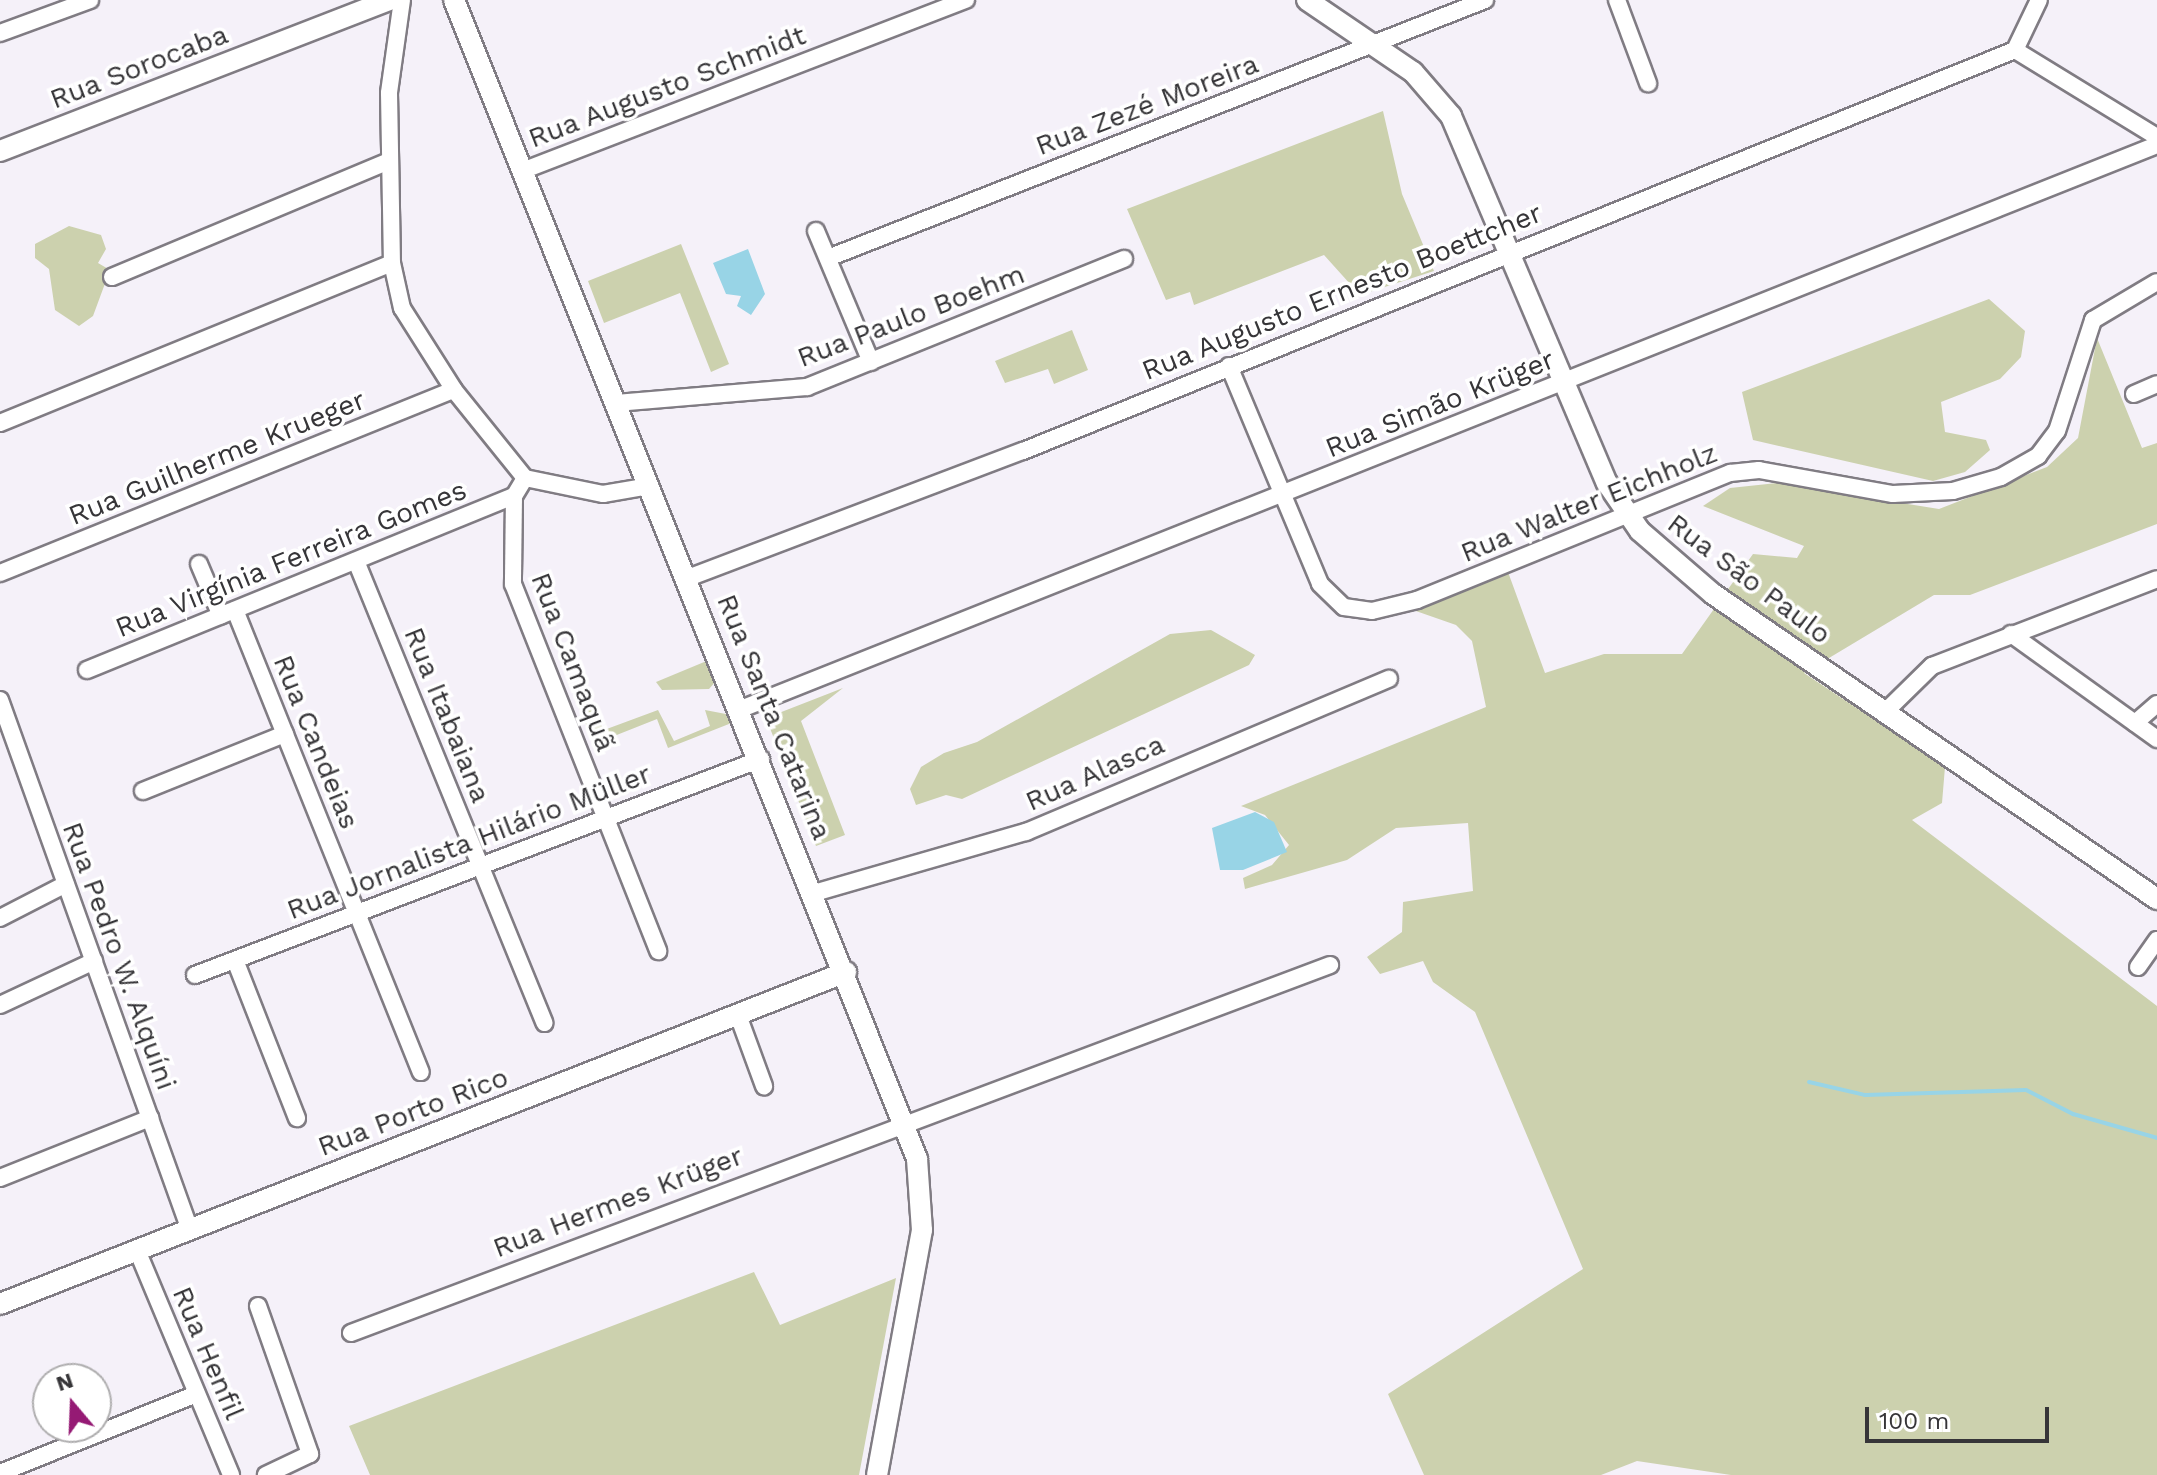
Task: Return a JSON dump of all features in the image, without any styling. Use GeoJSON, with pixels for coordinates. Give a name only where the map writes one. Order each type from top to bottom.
{"type":"FeatureCollection","features":[{"type":"Feature","properties":{"kind":"main road","name":"Rua Sorocaba"},"geometry":{"type":"LineString","coordinates":[[0,151],[389,0]]}},
{"type":"Feature","properties":{"kind":"main road","name":"Rua Santa Catarina"},"geometry":{"type":"LineString","coordinates":[[454,0],[905,1123],[924,1212],[877,1475]]}},
{"type":"Feature","properties":{"kind":"main road","name":"Rua São Paulo"},"geometry":{"type":"LineString","coordinates":[[1307,0],[1413,72],[1451,116],[1511,251],[1564,382],[1627,514],[1713,594],[2157,899]]}},
{"type":"Feature","properties":{"kind":"main road","name":"Rua Porto Rico"},"geometry":{"type":"LineString","coordinates":[[0,1304],[846,972]]}},
{"type":"Feature","properties":{"kind":"street"},"geometry":{"type":"LineString","coordinates":[[0,33],[90,0]]}},
{"type":"Feature","properties":{"kind":"street"},"geometry":{"type":"LineString","coordinates":[[402,0],[389,161],[392,263],[402,308],[454,390],[525,478],[603,494],[650,486]]}},
{"type":"Feature","properties":{"kind":"street","name":"Rua Augusto Schmidt"},"geometry":{"type":"LineString","coordinates":[[522,171],[966,0]]}},
{"type":"Feature","properties":{"kind":"street","name":"Rua Zezé Moreira"},"geometry":{"type":"LineString","coordinates":[[828,258],[1485,0]]}},
{"type":"Feature","properties":{"kind":"street"},"geometry":{"type":"LineString","coordinates":[[1617,0],[1648,83]]}},
{"type":"Feature","properties":{"kind":"street"},"geometry":{"type":"LineString","coordinates":[[2039,0],[2015,50],[2157,137]]}},
{"type":"Feature","properties":{"kind":"street","name":"Rua Augusto Ernesto Boettcher"},"geometry":{"type":"LineString","coordinates":[[688,578],[1229,366],[2015,50]]}},
{"type":"Feature","properties":{"kind":"street","name":"Rua Simão Krüger"},"geometry":{"type":"LineString","coordinates":[[741,709],[2157,145]]}},
{"type":"Feature","properties":{"kind":"street"},"geometry":{"type":"LineString","coordinates":[[112,277],[389,161]]}},
{"type":"Feature","properties":{"kind":"street"},"geometry":{"type":"LineString","coordinates":[[816,231],[871,362]]}},
{"type":"Feature","properties":{"kind":"street","name":"Rua Paulo Boehm"},"geometry":{"type":"LineString","coordinates":[[615,403],[792,390],[871,362],[1124,259]]}},
{"type":"Feature","properties":{"kind":"street"},"geometry":{"type":"LineString","coordinates":[[0,423],[392,263]]}},
{"type":"Feature","properties":{"kind":"street","name":"Rua Walter Eichholz"},"geometry":{"type":"LineString","coordinates":[[1229,366],[1320,584],[1335,602],[1356,611],[1417,600],[1744,470],[1893,494],[1953,491],[2001,477],[2038,456],[2057,431],[2093,320],[2157,282]]}},
{"type":"Feature","properties":{"kind":"street"},"geometry":{"type":"LineString","coordinates":[[2134,394],[2157,384]]}},
{"type":"Feature","properties":{"kind":"street","name":"Rua Guilherme Krueger"},"geometry":{"type":"LineString","coordinates":[[0,573],[454,390]]}},
{"type":"Feature","properties":{"kind":"street"},"geometry":{"type":"LineString","coordinates":[[514,496],[525,478]]}},
{"type":"Feature","properties":{"kind":"street","name":"Rua Virgínia Ferreira Gomes"},"geometry":{"type":"LineString","coordinates":[[87,670],[514,496]]}},
{"type":"Feature","properties":{"kind":"street","name":"Rua Camaquã"},"geometry":{"type":"LineString","coordinates":[[514,496],[513,584],[658,951]]}},
{"type":"Feature","properties":{"kind":"street","name":"Rua Itabaiana"},"geometry":{"type":"LineString","coordinates":[[356,561],[545,1023]]}},
{"type":"Feature","properties":{"kind":"street","name":"Rua Candeias"},"geometry":{"type":"LineString","coordinates":[[199,564],[228,613],[285,734],[421,1072]]}},
{"type":"Feature","properties":{"kind":"street"},"geometry":{"type":"LineString","coordinates":[[1885,712],[1932,666],[2157,579]]}},
{"type":"Feature","properties":{"kind":"street"},"geometry":{"type":"LineString","coordinates":[[2011,634],[2157,739]]}},
{"type":"Feature","properties":{"kind":"street","name":"Rua Alasca"},"geometry":{"type":"LineString","coordinates":[[814,893],[1026,832],[1389,679]]}},
{"type":"Feature","properties":{"kind":"street","name":"Rua Pedro W. Alquíni"},"geometry":{"type":"LineString","coordinates":[[0,700],[4,721],[190,1230]]}},
{"type":"Feature","properties":{"kind":"street"},"geometry":{"type":"LineString","coordinates":[[2135,723],[2157,704]]}},
{"type":"Feature","properties":{"kind":"street"},"geometry":{"type":"LineString","coordinates":[[143,791],[285,734]]}},
{"type":"Feature","properties":{"kind":"street","name":"Rua Jornalista Hilário Müller"},"geometry":{"type":"LineString","coordinates":[[195,975],[761,759]]}},
{"type":"Feature","properties":{"kind":"street"},"geometry":{"type":"LineString","coordinates":[[0,918],[66,884]]}},
{"type":"Feature","properties":{"kind":"street"},"geometry":{"type":"LineString","coordinates":[[2138,967],[2157,940]]}},
{"type":"Feature","properties":{"kind":"street"},"geometry":{"type":"LineString","coordinates":[[235,960],[297,1118]]}},
{"type":"Feature","properties":{"kind":"street"},"geometry":{"type":"LineString","coordinates":[[0,1005],[94,961]]}},
{"type":"Feature","properties":{"kind":"street","name":"Rua Hermes Krüger"},"geometry":{"type":"LineString","coordinates":[[351,1333],[1330,965]]}},
{"type":"Feature","properties":{"kind":"street"},"geometry":{"type":"LineString","coordinates":[[738,1015],[764,1086]]}},
{"type":"Feature","properties":{"kind":"street"},"geometry":{"type":"LineString","coordinates":[[0,1178],[150,1118]]}},
{"type":"Feature","properties":{"kind":"street","name":"Rua Henfil"},"geometry":{"type":"LineString","coordinates":[[137,1250],[231,1475]]}},
{"type":"Feature","properties":{"kind":"street"},"geometry":{"type":"LineString","coordinates":[[258,1306],[310,1454],[266,1475]]}},
{"type":"Feature","properties":{"kind":"street"},"geometry":{"type":"LineString","coordinates":[[0,1473],[197,1394]]}},
{"type":"Feature","properties":{"kind":"green space"},"geometry":{"type":"Polygon","coordinates":[[[1383,111],[1402,194],[1434,271],[1360,295],[1324,255],[1194,305],[1190,292],[1166,300],[1127,209],[1383,111]]]}},
{"type":"Feature","properties":{"kind":"green space"},"geometry":{"type":"Polygon","coordinates":[[[69,226],[101,235],[106,249],[98,263],[110,270],[93,316],[79,326],[55,310],[49,269],[35,258],[35,244],[69,226]]]}},
{"type":"Feature","properties":{"kind":"green space"},"geometry":{"type":"Polygon","coordinates":[[[681,244],[729,364],[711,372],[680,293],[604,323],[588,281],[681,244]]]}},
{"type":"Feature","properties":{"kind":"green space"},"geometry":{"type":"Polygon","coordinates":[[[1989,299],[2025,331],[2021,357],[2000,379],[1941,402],[1945,432],[1986,440],[1990,450],[1965,472],[1933,481],[1753,440],[1742,392],[1989,299]]]}},
{"type":"Feature","properties":{"kind":"green space"},"geometry":{"type":"Polygon","coordinates":[[[1072,330],[1088,370],[1054,384],[1048,369],[1005,383],[995,361],[1072,330]]]}},
{"type":"Feature","properties":{"kind":"green space"},"geometry":{"type":"Polygon","coordinates":[[[2097,338],[2142,448],[2157,443],[2157,524],[1970,595],[1934,595],[1804,673],[1945,767],[1942,803],[1912,820],[2157,1006],[2157,1475],[1731,1475],[1637,1461],[1601,1475],[1424,1475],[1388,1394],[1583,1269],[1475,1012],[1433,982],[1423,961],[1380,974],[1367,957],[1402,932],[1403,902],[1473,891],[1468,823],[1396,828],[1347,860],[1245,889],[1243,878],[1272,865],[1289,845],[1265,815],[1241,806],[1486,707],[1472,641],[1456,625],[1413,610],[1508,572],[1545,673],[1604,654],[1682,654],[1753,554],[1797,558],[1804,546],[1703,506],[1730,488],[1777,483],[1939,509],[2047,467],[2078,438],[2097,338]]]}},
{"type":"Feature","properties":{"kind":"green space"},"geometry":{"type":"Polygon","coordinates":[[[1211,630],[1255,655],[1249,665],[962,799],[946,795],[916,805],[910,789],[921,767],[944,753],[977,742],[1170,634],[1211,630]]]}},
{"type":"Feature","properties":{"kind":"green space"},"geometry":{"type":"Polygon","coordinates":[[[709,660],[716,681],[709,689],[662,690],[656,682],[709,660]]]}},
{"type":"Feature","properties":{"kind":"green space"},"geometry":{"type":"Polygon","coordinates":[[[843,688],[801,721],[845,835],[816,846],[766,718],[843,688]]]}},
{"type":"Feature","properties":{"kind":"green space"},"geometry":{"type":"Polygon","coordinates":[[[589,700],[604,730],[658,710],[674,741],[710,726],[705,710],[731,715],[734,722],[668,748],[657,719],[594,744],[578,705],[589,700]]]}},
{"type":"Feature","properties":{"kind":"green space"},"geometry":{"type":"Polygon","coordinates":[[[754,1272],[780,1325],[896,1278],[859,1475],[370,1475],[349,1426],[754,1272]]]}},
{"type":"Feature","properties":{"kind":"water"},"geometry":{"type":"Polygon","coordinates":[[[748,249],[765,294],[751,315],[737,306],[741,296],[726,294],[713,263],[748,249]]]}},
{"type":"Feature","properties":{"kind":"water"},"geometry":{"type":"Polygon","coordinates":[[[1255,812],[1274,822],[1287,852],[1243,870],[1220,870],[1212,828],[1255,812]]]}},
{"type":"Feature","properties":{"kind":"waterway"},"geometry":{"type":"LineString","coordinates":[[1809,1082],[1865,1095],[2026,1090],[2073,1114],[2157,1138]]}}]}
